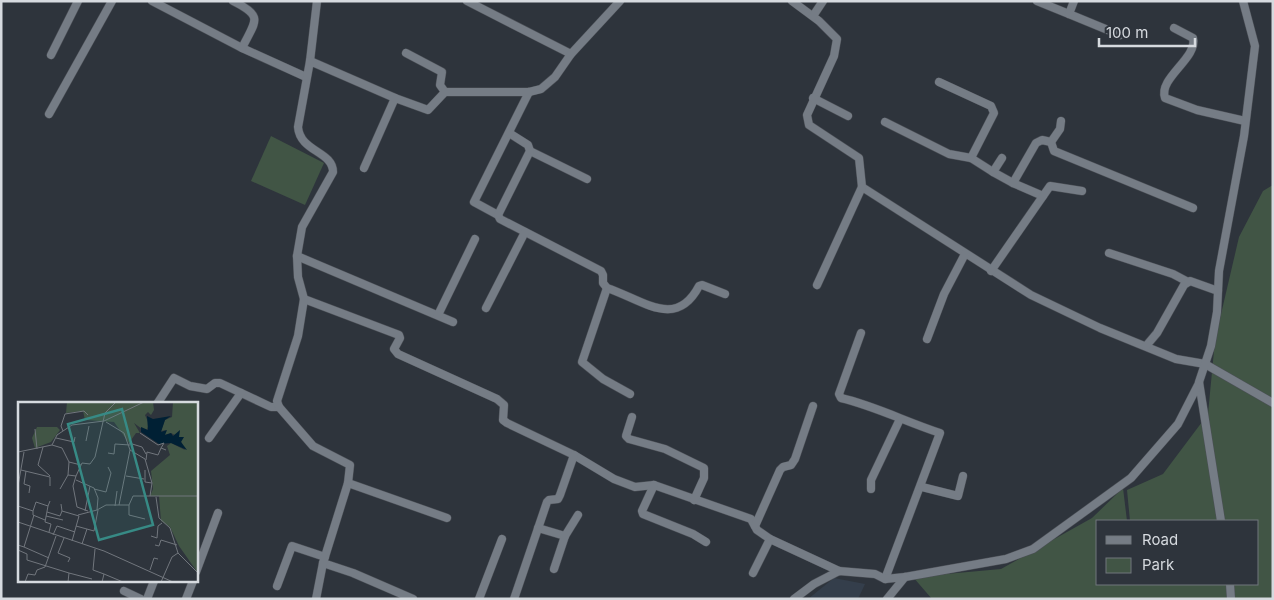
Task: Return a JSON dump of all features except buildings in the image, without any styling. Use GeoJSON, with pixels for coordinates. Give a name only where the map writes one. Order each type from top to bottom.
{"type":"FeatureCollection","features":[{"type":"Feature","properties":{"kind":"street"},"geometry":{"type":"LineString","coordinates":[[51,55],[78,1]]}},
{"type":"Feature","properties":{"kind":"street"},"geometry":{"type":"LineString","coordinates":[[48,114],[112,1]]}},
{"type":"Feature","properties":{"kind":"street"},"geometry":{"type":"LineString","coordinates":[[152,1],[242,48],[306,77]]}},
{"type":"Feature","properties":{"kind":"street"},"geometry":{"type":"LineString","coordinates":[[233,1],[251,10],[254,15],[255,21],[242,48]]}},
{"type":"Feature","properties":{"kind":"street"},"geometry":{"type":"LineString","coordinates":[[316,599],[324,560],[348,483],[350,465],[313,446],[279,408],[277,401],[298,336],[304,299],[298,277],[298,256],[302,228],[333,172],[333,167],[329,161],[301,141],[298,134],[310,61],[317,1]]}},
{"type":"Feature","properties":{"kind":"street"},"geometry":{"type":"LineString","coordinates":[[467,1],[572,54]]}},
{"type":"Feature","properties":{"kind":"street"},"geometry":{"type":"LineString","coordinates":[[310,61],[395,98],[428,110],[446,92],[529,92],[541,89],[555,77],[572,54],[620,1]]}},
{"type":"Feature","properties":{"kind":"street"},"geometry":{"type":"LineString","coordinates":[[792,1],[813,16],[837,39],[834,56],[813,98],[807,115],[809,125],[859,158],[862,186],[817,286]]}},
{"type":"Feature","properties":{"kind":"street"},"geometry":{"type":"LineString","coordinates":[[813,16],[823,1]]}},
{"type":"Feature","properties":{"kind":"street"},"geometry":{"type":"LineString","coordinates":[[1037,1],[1120,35]]}},
{"type":"Feature","properties":{"kind":"street"},"geometry":{"type":"LineString","coordinates":[[304,299],[399,335],[394,349],[398,354],[497,399],[504,405],[502,420],[574,455],[614,479],[635,487],[654,485],[751,519],[757,530],[770,539],[839,571],[875,574],[885,579],[1006,559],[1033,550],[1131,478],[1178,424],[1199,382],[1211,346],[1219,271],[1239,169],[1255,46],[1243,1]]}},
{"type":"Feature","properties":{"kind":"street"},"geometry":{"type":"LineString","coordinates":[[1069,14],[1073,2]]}},
{"type":"Feature","properties":{"kind":"street"},"geometry":{"type":"LineString","coordinates":[[1174,28],[1193,38],[1194,42],[1190,51],[1164,88],[1165,98],[1197,110],[1245,120]]}},
{"type":"Feature","properties":{"kind":"street"},"geometry":{"type":"LineString","coordinates":[[406,53],[442,72],[440,85],[446,92]]}},
{"type":"Feature","properties":{"kind":"street"},"geometry":{"type":"LineString","coordinates":[[939,82],[994,109],[971,158]]}},
{"type":"Feature","properties":{"kind":"street"},"geometry":{"type":"LineString","coordinates":[[529,92],[474,202],[498,215],[500,219],[600,271],[603,274],[603,283],[607,288],[669,311],[677,309],[690,300],[699,286],[725,294]]}},
{"type":"Feature","properties":{"kind":"street"},"geometry":{"type":"LineString","coordinates":[[364,168],[395,98]]}},
{"type":"Feature","properties":{"kind":"street"},"geometry":{"type":"LineString","coordinates":[[813,98],[848,116]]}},
{"type":"Feature","properties":{"kind":"street"},"geometry":{"type":"LineString","coordinates":[[1051,142],[1060,129],[1061,121]]}},
{"type":"Feature","properties":{"kind":"street"},"geometry":{"type":"LineString","coordinates":[[886,122],[949,154],[971,158],[993,172],[1043,196]]}},
{"type":"Feature","properties":{"kind":"street"},"geometry":{"type":"LineString","coordinates":[[509,134],[528,146],[530,151],[587,180]]}},
{"type":"Feature","properties":{"kind":"street"},"geometry":{"type":"LineString","coordinates":[[1013,182],[1038,141],[1051,142]]}},
{"type":"Feature","properties":{"kind":"street"},"geometry":{"type":"LineString","coordinates":[[1051,142],[1054,151],[1193,208]]}},
{"type":"Feature","properties":{"kind":"street"},"geometry":{"type":"LineString","coordinates":[[498,215],[530,151]]}},
{"type":"Feature","properties":{"kind":"street"},"geometry":{"type":"LineString","coordinates":[[993,172],[1002,158]]}},
{"type":"Feature","properties":{"kind":"street"},"geometry":{"type":"LineString","coordinates":[[862,186],[1031,295],[1100,328],[1176,359],[1204,364],[1273,403]]}},
{"type":"Feature","properties":{"kind":"street"},"geometry":{"type":"LineString","coordinates":[[992,271],[1050,186],[1082,191]]}},
{"type":"Feature","properties":{"kind":"street"},"geometry":{"type":"LineString","coordinates":[[486,308],[525,232]]}},
{"type":"Feature","properties":{"kind":"street"},"geometry":{"type":"LineString","coordinates":[[438,315],[475,239]]}},
{"type":"Feature","properties":{"kind":"street"},"geometry":{"type":"LineString","coordinates":[[1109,253],[1218,291]]}},
{"type":"Feature","properties":{"kind":"street"},"geometry":{"type":"LineString","coordinates":[[927,339],[944,294],[966,254]]}},
{"type":"Feature","properties":{"kind":"street"},"geometry":{"type":"LineString","coordinates":[[298,256],[453,322]]}},
{"type":"Feature","properties":{"kind":"street"},"geometry":{"type":"LineString","coordinates":[[1146,346],[1158,333],[1175,299],[1188,282]]}},
{"type":"Feature","properties":{"kind":"street"},"geometry":{"type":"LineString","coordinates":[[607,288],[582,362],[603,379],[630,394]]}},
{"type":"Feature","properties":{"kind":"street"},"geometry":{"type":"LineString","coordinates":[[861,333],[839,394],[841,398],[868,404],[900,420],[940,433],[922,487],[906,522],[885,579]]}},
{"type":"Feature","properties":{"kind":"street"},"geometry":{"type":"LineString","coordinates":[[158,402],[174,378],[190,386],[207,389],[215,383],[220,383],[271,407],[279,408]]}},
{"type":"Feature","properties":{"kind":"street"},"geometry":{"type":"LineString","coordinates":[[1199,382],[1222,520]]}},
{"type":"Feature","properties":{"kind":"street"},"geometry":{"type":"LineString","coordinates":[[209,438],[241,394]]}},
{"type":"Feature","properties":{"kind":"street"},"geometry":{"type":"LineString","coordinates":[[755,526],[780,470],[783,466],[791,465],[795,459],[813,406]]}},
{"type":"Feature","properties":{"kind":"street"},"geometry":{"type":"LineString","coordinates":[[632,417],[626,436],[630,439],[665,449],[704,468],[704,478],[694,500]]}},
{"type":"Feature","properties":{"kind":"street"},"geometry":{"type":"LineString","coordinates":[[871,489],[871,480],[900,420]]}},
{"type":"Feature","properties":{"kind":"street"},"geometry":{"type":"LineString","coordinates":[[514,599],[547,502],[558,499],[574,455]]}},
{"type":"Feature","properties":{"kind":"street"},"geometry":{"type":"LineString","coordinates":[[922,487],[958,496],[963,476]]}},
{"type":"Feature","properties":{"kind":"street"},"geometry":{"type":"LineString","coordinates":[[348,483],[447,518]]}},
{"type":"Feature","properties":{"kind":"street"},"geometry":{"type":"LineString","coordinates":[[654,485],[642,511],[643,514],[706,542]]}},
{"type":"Feature","properties":{"kind":"street"},"geometry":{"type":"LineString","coordinates":[[198,567],[218,513]]}},
{"type":"Feature","properties":{"kind":"street"},"geometry":{"type":"LineString","coordinates":[[554,569],[565,536],[578,515]]}},
{"type":"Feature","properties":{"kind":"street"},"geometry":{"type":"LineString","coordinates":[[538,528],[565,536]]}},
{"type":"Feature","properties":{"kind":"street"},"geometry":{"type":"LineString","coordinates":[[479,599],[502,539]]}},
{"type":"Feature","properties":{"kind":"street"},"geometry":{"type":"LineString","coordinates":[[754,573],[770,539]]}},
{"type":"Feature","properties":{"kind":"street"},"geometry":{"type":"LineString","coordinates":[[277,586],[292,546],[413,599]]}},
{"type":"Feature","properties":{"kind":"street"},"geometry":{"type":"LineString","coordinates":[[794,599],[814,584],[839,571]]}},
{"type":"Feature","properties":{"kind":"street"},"geometry":{"type":"LineString","coordinates":[[887,599],[904,577]]}},
{"type":"Feature","properties":{"kind":"street"},"geometry":{"type":"LineString","coordinates":[[147,599],[154,582]]}},
{"type":"Feature","properties":{"kind":"street"},"geometry":{"type":"LineString","coordinates":[[186,599],[193,582]]}},
{"type":"Feature","properties":{"kind":"street"},"geometry":{"type":"LineString","coordinates":[[1230,585],[1232,599]]}},
{"type":"Feature","properties":{"kind":"street"},"geometry":{"type":"LineString","coordinates":[[124,591],[141,599]]}},
{"type":"Feature","properties":{"kind":"shaded area"},"geometry":{"type":"Polygon","coordinates":[[[834,578],[865,584],[858,599],[808,599],[834,578]]]}},
{"type":"Feature","properties":{"kind":"green space"},"geometry":{"type":"Polygon","coordinates":[[[271,136],[324,163],[305,205],[251,181],[271,136]]]}},
{"type":"Feature","properties":{"kind":"green space"},"geometry":{"type":"Polygon","coordinates":[[[1273,185],[1273,599],[932,599],[913,577],[1001,569],[1092,518],[1123,488],[1127,520],[1096,520],[1096,585],[1259,585],[1259,520],[1130,520],[1127,490],[1163,474],[1208,414],[1215,340],[1239,237],[1263,191],[1273,185]]]}}]}
